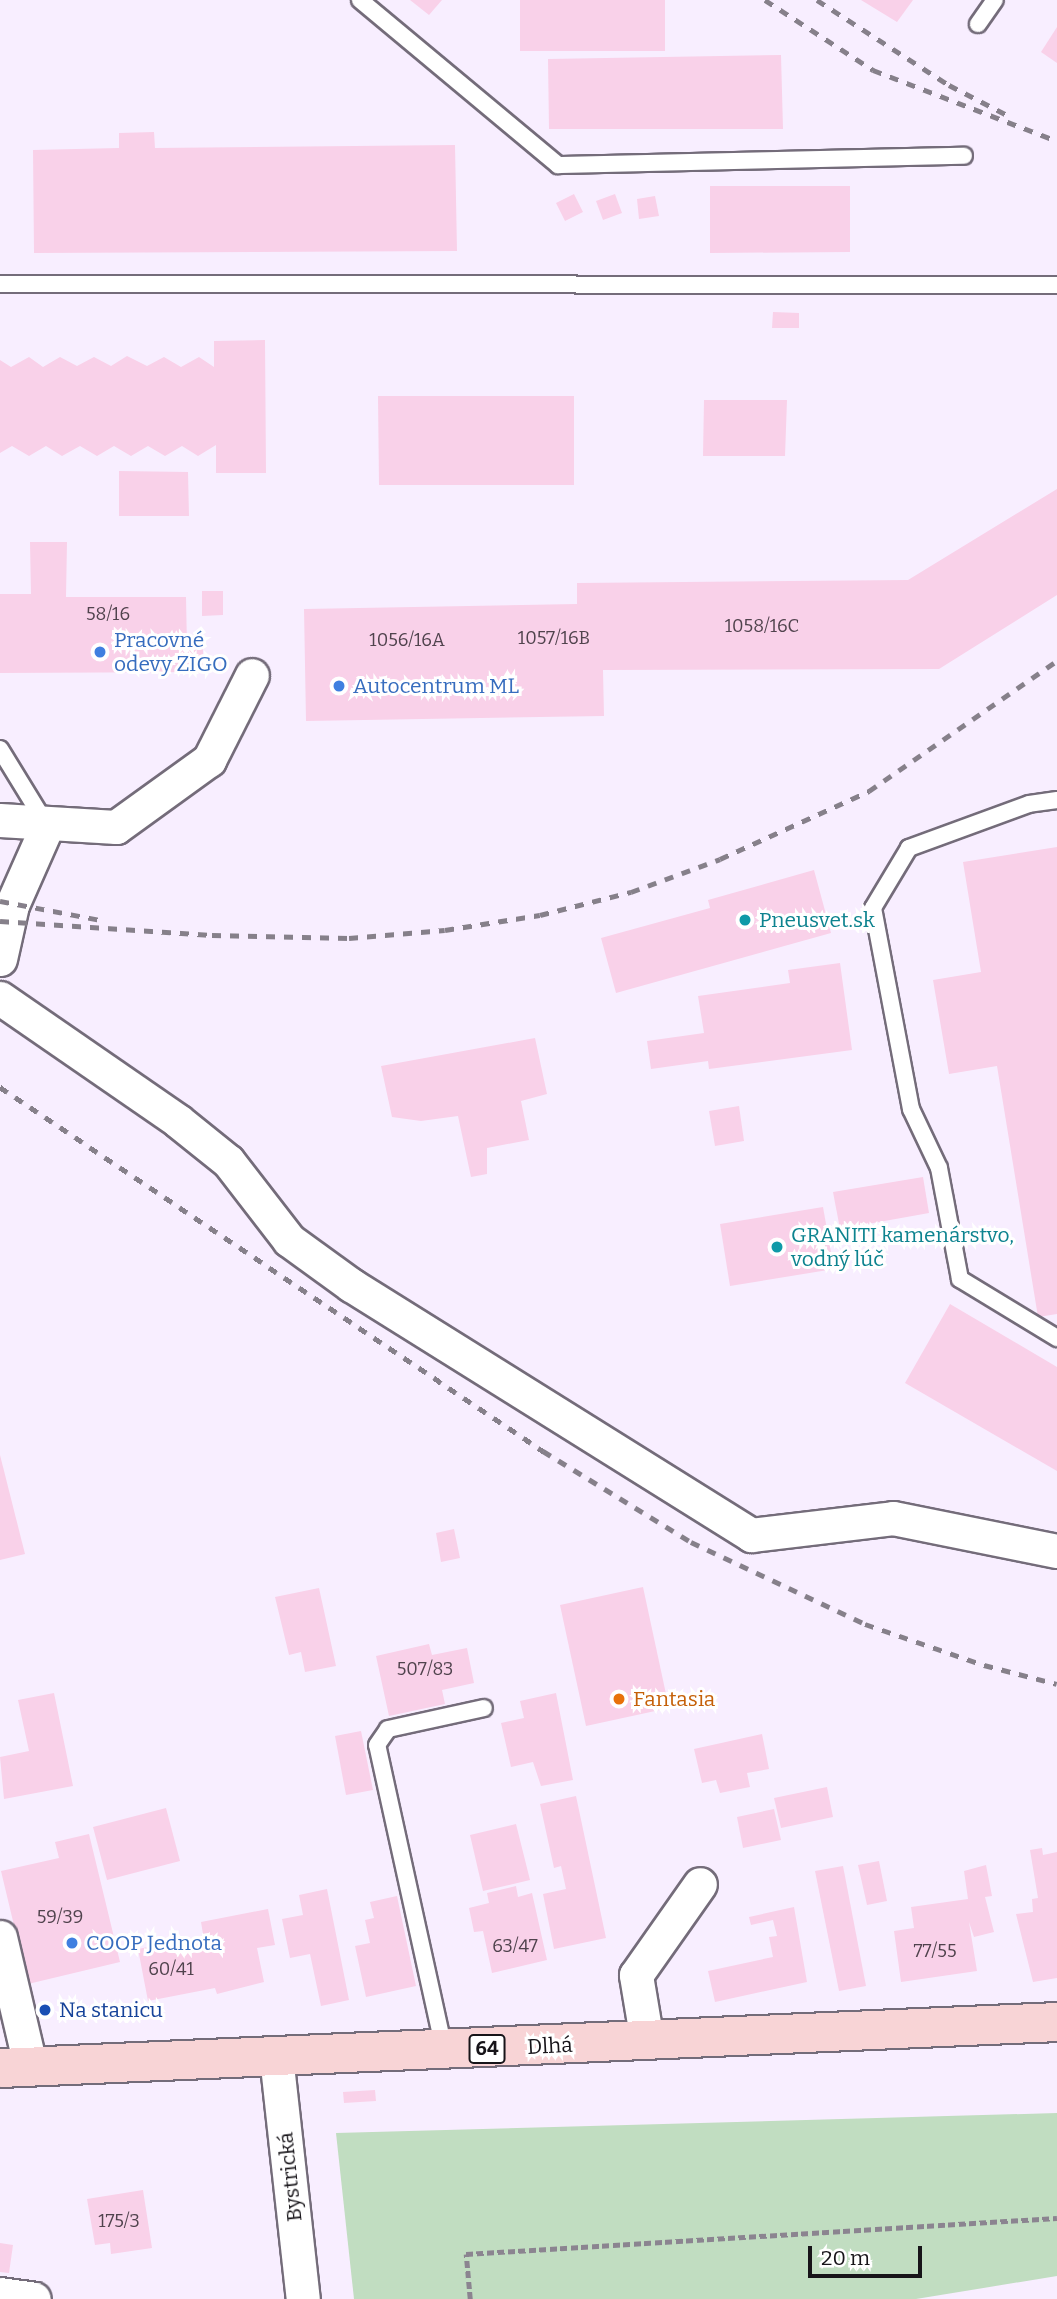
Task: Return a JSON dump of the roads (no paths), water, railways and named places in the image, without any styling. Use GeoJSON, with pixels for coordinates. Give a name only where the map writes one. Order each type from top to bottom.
{"type":"FeatureCollection","features":[{"type":"Feature","properties":{"kind":"main road","name":"Dlhá"},"geometry":{"type":"LineString","coordinates":[[15,2067],[444,2051],[1057,2022]]}},
{"type":"Feature","properties":{"kind":"street"},"geometry":{"type":"LineString","coordinates":[[0,820],[47,826],[116,827],[209,760],[253,675]]}},
{"type":"Feature","properties":{"kind":"street"},"geometry":{"type":"LineString","coordinates":[[0,959],[12,905],[47,826]]}},
{"type":"Feature","properties":{"kind":"street"},"geometry":{"type":"LineString","coordinates":[[0,998],[218,1153],[260,1199],[289,1240],[351,1285],[751,1535],[893,1518],[1057,1551]]}},
{"type":"Feature","properties":{"kind":"street"},"geometry":{"type":"LineString","coordinates":[[647,2041],[636,1975],[700,1884]]}},
{"type":"Feature","properties":{"kind":"street"},"geometry":{"type":"LineString","coordinates":[[0,1937],[15,2067]]}},
{"type":"Feature","properties":{"kind":"street","name":"Bystrická"},"geometry":{"type":"LineString","coordinates":[[276,2056],[303,2299]]}},
{"type":"Feature","properties":{"kind":"street"},"geometry":{"type":"LineString","coordinates":[[0,2294],[34,2299]]}},
{"type":"Feature","properties":{"kind":"lane"},"geometry":{"type":"LineString","coordinates":[[360,0],[558,165],[964,156]]}},
{"type":"Feature","properties":{"kind":"lane"},"geometry":{"type":"LineString","coordinates":[[978,24],[995,0]]}},
{"type":"Feature","properties":{"kind":"lane"},"geometry":{"type":"LineString","coordinates":[[0,284],[1057,285]]}},
{"type":"Feature","properties":{"kind":"lane"},"geometry":{"type":"LineString","coordinates":[[0,749],[47,826]]}},
{"type":"Feature","properties":{"kind":"lane"},"geometry":{"type":"LineString","coordinates":[[1057,800],[1029,804],[909,848],[873,908],[911,1110],[939,1168],[960,1279],[1057,1338]]}},
{"type":"Feature","properties":{"kind":"lane"},"geometry":{"type":"LineString","coordinates":[[444,2051],[377,1745],[388,1728],[484,1708]]}},
{"type":"Feature","properties":{"kind":"railway"},"geometry":{"type":"LineString","coordinates":[[765,0],[873,70],[1057,141]]}},
{"type":"Feature","properties":{"kind":"railway"},"geometry":{"type":"LineString","coordinates":[[817,0],[949,85],[1009,116]]}},
{"type":"Feature","properties":{"kind":"railway"},"geometry":{"type":"LineString","coordinates":[[0,921],[212,935],[349,938],[445,930],[540,915],[631,892],[720,859],[869,791],[1057,661]]}},
{"type":"Feature","properties":{"kind":"railway"},"geometry":{"type":"LineString","coordinates":[[0,901],[101,920]]}},
{"type":"Feature","properties":{"kind":"railway"},"geometry":{"type":"LineString","coordinates":[[0,1087],[543,1451],[691,1542],[865,1624],[984,1665],[1057,1684]]}},
{"type":"Feature","properties":{"kind":"place","name":"Pracovné odevy ZIGO"},"geometry":{"type":"Point","coordinates":[100,652]}},
{"type":"Feature","properties":{"kind":"place","name":"Autocentrum ML"},"geometry":{"type":"Point","coordinates":[339,686]}},
{"type":"Feature","properties":{"kind":"place","name":"Pneusvet.sk"},"geometry":{"type":"Point","coordinates":[745,920]}},
{"type":"Feature","properties":{"kind":"place","name":"GRANITI kamenárstvo, vodný lúč"},"geometry":{"type":"Point","coordinates":[777,1247]}},
{"type":"Feature","properties":{"kind":"place","name":"Fantasia"},"geometry":{"type":"Point","coordinates":[619,1699]}},
{"type":"Feature","properties":{"kind":"place","name":"COOP Jednota"},"geometry":{"type":"Point","coordinates":[72,1943]}},
{"type":"Feature","properties":{"kind":"place","name":"Na stanicu"},"geometry":{"type":"Point","coordinates":[45,2010]}}]}
